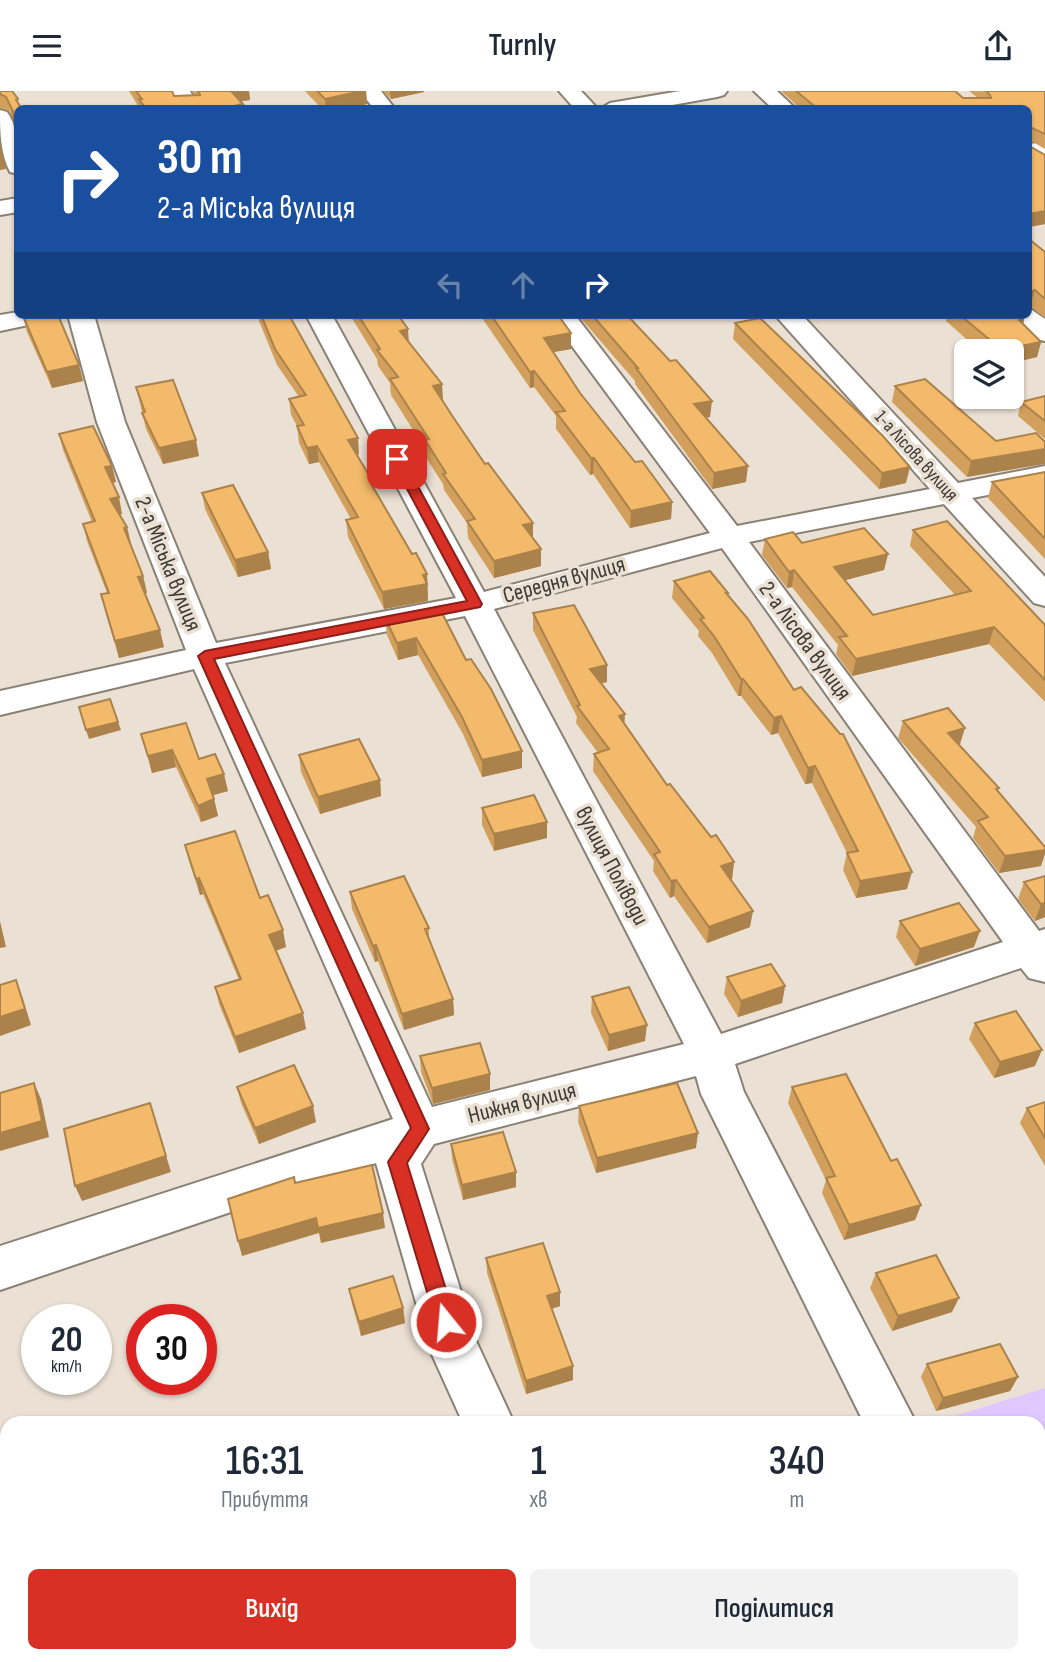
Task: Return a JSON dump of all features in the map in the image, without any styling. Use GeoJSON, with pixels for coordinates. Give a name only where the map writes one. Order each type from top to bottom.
{"type":"FeatureCollection","features":[{"type":"Feature","properties":{"kind":"street"},"geometry":{"type":"LineString","coordinates":[[370,91],[382,105]]}},
{"type":"Feature","properties":{"kind":"street"},"geometry":{"type":"LineString","coordinates":[[569,91],[584,105]]}},
{"type":"Feature","properties":{"kind":"street"},"geometry":{"type":"LineString","coordinates":[[634,105],[717,91]]}},
{"type":"Feature","properties":{"kind":"street"},"geometry":{"type":"LineString","coordinates":[[764,91],[781,105]]}},
{"type":"Feature","properties":{"kind":"street"},"geometry":{"type":"LineString","coordinates":[[0,116],[14,156]]}},
{"type":"Feature","properties":{"kind":"street"},"geometry":{"type":"LineString","coordinates":[[0,323],[22,319]]}},
{"type":"Feature","properties":{"kind":"street","name":"2-а Міська вулиця"},"geometry":{"type":"LineString","coordinates":[[82,319],[111,422],[205,656],[420,1129]]}},
{"type":"Feature","properties":{"kind":"street","name":"вулиця Поліводи"},"geometry":{"type":"LineString","coordinates":[[321,319],[475,604],[711,1055],[723,1094],[887,1416]]}},
{"type":"Feature","properties":{"kind":"street","name":"2-а Лісова вулиця"},"geometry":{"type":"LineString","coordinates":[[565,319],[1040,954]]}},
{"type":"Feature","properties":{"kind":"street","name":"1-а Лісова вулиця"},"geometry":{"type":"LineString","coordinates":[[792,319],[1045,596]]}},
{"type":"Feature","properties":{"kind":"street"},"geometry":{"type":"LineString","coordinates":[[1029,319],[1045,333]]}},
{"type":"Feature","properties":{"kind":"street","name":"Середня вулиця"},"geometry":{"type":"LineString","coordinates":[[0,703],[205,656],[475,604],[729,537],[1045,475]]}},
{"type":"Feature","properties":{"kind":"street","name":"Нижня вулиця"},"geometry":{"type":"LineString","coordinates":[[0,1268],[420,1129],[711,1055],[1040,954]]}},
{"type":"Feature","properties":{"kind":"street"},"geometry":{"type":"LineString","coordinates":[[420,1129],[398,1162],[454,1348],[486,1416]]}},
{"type":"Feature","properties":{"kind":"shaded area"},"geometry":{"type":"Polygon","coordinates":[[[1045,1388],[1045,1416],[955,1416],[1045,1388]]]}},
{"type":"Feature","properties":{"kind":"building"},"geometry":{"type":"Polygon","coordinates":[[[0,91],[12,91],[18,99],[16,100],[19,105],[14,105],[14,119],[6,97],[0,94],[0,91]]]}},
{"type":"Feature","properties":{"kind":"building"},"geometry":{"type":"Polygon","coordinates":[[[136,91],[172,91],[174,96],[200,95],[198,91],[231,91],[243,104],[143,105],[139,99],[142,99],[136,91]]]}},
{"type":"Feature","properties":{"kind":"building"},"geometry":{"type":"Polygon","coordinates":[[[317,91],[362,91],[325,99],[317,91]]]}},
{"type":"Feature","properties":{"kind":"building"},"geometry":{"type":"Polygon","coordinates":[[[796,91],[955,91],[963,98],[991,98],[986,91],[1045,91],[1045,134],[1032,128],[1032,105],[813,105],[796,91]]]}},
{"type":"Feature","properties":{"kind":"building"},"geometry":{"type":"Polygon","coordinates":[[[1032,148],[1045,155],[1045,211],[1032,213],[1032,148]]]}},
{"type":"Feature","properties":{"kind":"building"},"geometry":{"type":"Polygon","coordinates":[[[1032,241],[1045,252],[1045,299],[1035,290],[1032,291],[1032,241]]]}},
{"type":"Feature","properties":{"kind":"building"},"geometry":{"type":"Polygon","coordinates":[[[24,319],[60,319],[79,365],[47,372],[24,319]]]}},
{"type":"Feature","properties":{"kind":"building"},"geometry":{"type":"Polygon","coordinates":[[[263,319],[291,319],[358,438],[348,440],[412,554],[416,553],[427,574],[423,575],[427,584],[382,592],[346,520],[358,517],[317,446],[307,448],[297,426],[304,425],[289,399],[306,395],[275,349],[263,319]]]}},
{"type":"Feature","properties":{"kind":"building"},"geometry":{"type":"Polygon","coordinates":[[[361,319],[401,319],[408,329],[400,331],[442,384],[433,386],[485,464],[488,463],[533,523],[523,525],[541,549],[494,561],[467,521],[475,519],[443,474],[446,473],[425,440],[429,439],[390,379],[398,377],[377,350],[380,349],[361,319]]]}},
{"type":"Feature","properties":{"kind":"building"},"geometry":{"type":"Polygon","coordinates":[[[494,319],[561,319],[571,333],[544,338],[580,393],[635,462],[642,461],[672,502],[631,511],[594,458],[591,458],[556,412],[565,411],[534,371],[530,372],[494,319]]]}},
{"type":"Feature","properties":{"kind":"building"},"geometry":{"type":"Polygon","coordinates":[[[595,319],[631,319],[670,361],[676,360],[712,401],[694,404],[748,466],[714,473],[638,368],[595,319]]]}},
{"type":"Feature","properties":{"kind":"building"},"geometry":{"type":"Polygon","coordinates":[[[761,319],[883,436],[910,467],[882,473],[735,323],[761,319]]]}},
{"type":"Feature","properties":{"kind":"building"},"geometry":{"type":"Polygon","coordinates":[[[965,319],[1020,319],[1041,342],[1024,345],[1024,339],[989,339],[965,319]]]}},
{"type":"Feature","properties":{"kind":"building"},"geometry":{"type":"Polygon","coordinates":[[[925,379],[954,404],[954,409],[959,409],[996,441],[1036,433],[1045,442],[1045,449],[971,461],[895,386],[925,379]]]}},
{"type":"Feature","properties":{"kind":"building"},"geometry":{"type":"Polygon","coordinates":[[[173,380],[196,440],[159,448],[142,413],[145,412],[136,387],[173,380]]]}},
{"type":"Feature","properties":{"kind":"building"},"geometry":{"type":"Polygon","coordinates":[[[1045,396],[1045,421],[1024,404],[1024,401],[1045,396]]]}},
{"type":"Feature","properties":{"kind":"building"},"geometry":{"type":"Polygon","coordinates":[[[93,426],[112,466],[105,467],[119,497],[110,499],[127,527],[124,528],[143,576],[138,577],[160,630],[115,641],[101,594],[109,593],[83,524],[95,521],[59,434],[93,426]]]}},
{"type":"Feature","properties":{"kind":"building"},"geometry":{"type":"Polygon","coordinates":[[[1045,472],[1045,539],[992,482],[1045,472]]]}},
{"type":"Feature","properties":{"kind":"building"},"geometry":{"type":"Polygon","coordinates":[[[233,485],[268,552],[235,560],[202,493],[233,485]]]}},
{"type":"Feature","properties":{"kind":"building"},"geometry":{"type":"Polygon","coordinates":[[[947,521],[1045,625],[1045,680],[994,627],[856,659],[839,637],[847,636],[794,570],[789,572],[765,539],[793,532],[802,543],[864,528],[888,554],[834,567],[873,615],[971,591],[913,530],[947,521]]]}},
{"type":"Feature","properties":{"kind":"building"},"geometry":{"type":"Polygon","coordinates":[[[710,571],[748,619],[794,690],[801,687],[840,734],[843,734],[912,872],[860,881],[847,853],[858,851],[815,766],[808,768],[781,716],[774,718],[741,679],[700,619],[704,618],[674,581],[710,571]]]}},
{"type":"Feature","properties":{"kind":"building"},"geometry":{"type":"Polygon","coordinates":[[[574,605],[607,665],[590,669],[625,714],[619,716],[667,785],[670,784],[711,837],[716,835],[734,862],[721,866],[753,911],[709,927],[676,880],[671,881],[654,854],[660,852],[594,754],[609,749],[577,706],[580,705],[533,613],[574,605]]]}},
{"type":"Feature","properties":{"kind":"building"},"geometry":{"type":"Polygon","coordinates":[[[439,607],[466,660],[471,659],[491,689],[522,751],[482,760],[462,717],[416,638],[397,643],[385,618],[439,607]]]}},
{"type":"Feature","properties":{"kind":"building"},"geometry":{"type":"Polygon","coordinates":[[[110,699],[118,722],[86,730],[79,707],[110,699]]]}},
{"type":"Feature","properties":{"kind":"building"},"geometry":{"type":"Polygon","coordinates":[[[948,708],[965,728],[948,733],[999,788],[996,789],[1045,850],[1005,856],[978,821],[988,817],[903,721],[948,708]]]}},
{"type":"Feature","properties":{"kind":"building"},"geometry":{"type":"Polygon","coordinates":[[[186,723],[199,759],[215,754],[224,774],[207,779],[214,799],[198,806],[172,750],[148,756],[141,734],[186,723]]]}},
{"type":"Feature","properties":{"kind":"building"},"geometry":{"type":"Polygon","coordinates":[[[359,739],[380,780],[318,797],[299,755],[359,739]]]}},
{"type":"Feature","properties":{"kind":"building"},"geometry":{"type":"Polygon","coordinates":[[[534,795],[547,822],[494,834],[482,808],[534,795]]]}},
{"type":"Feature","properties":{"kind":"building"},"geometry":{"type":"Polygon","coordinates":[[[235,831],[260,898],[268,895],[283,930],[269,935],[303,1013],[235,1037],[215,987],[241,979],[199,878],[196,879],[185,845],[235,831]]]}},
{"type":"Feature","properties":{"kind":"building"},"geometry":{"type":"Polygon","coordinates":[[[404,876],[429,928],[425,929],[453,999],[402,1014],[376,945],[373,946],[350,892],[404,876]]]}},
{"type":"Feature","properties":{"kind":"building"},"geometry":{"type":"Polygon","coordinates":[[[1045,876],[1045,903],[1041,904],[1024,882],[1045,876]]]}},
{"type":"Feature","properties":{"kind":"building"},"geometry":{"type":"Polygon","coordinates":[[[959,903],[980,931],[920,949],[900,921],[959,903]]]}},
{"type":"Feature","properties":{"kind":"building"},"geometry":{"type":"Polygon","coordinates":[[[771,964],[785,986],[741,1001],[727,977],[771,964]]]}},
{"type":"Feature","properties":{"kind":"building"},"geometry":{"type":"Polygon","coordinates":[[[16,980],[25,1009],[0,1017],[0,985],[16,980]]]}},
{"type":"Feature","properties":{"kind":"building"},"geometry":{"type":"Polygon","coordinates":[[[629,987],[647,1025],[609,1035],[592,997],[629,987]]]}},
{"type":"Feature","properties":{"kind":"building"},"geometry":{"type":"Polygon","coordinates":[[[1016,1011],[1042,1050],[1000,1062],[975,1023],[1016,1011]]]}},
{"type":"Feature","properties":{"kind":"building"},"geometry":{"type":"Polygon","coordinates":[[[480,1043],[490,1074],[432,1088],[420,1056],[480,1043]]]}},
{"type":"Feature","properties":{"kind":"building"},"geometry":{"type":"Polygon","coordinates":[[[294,1065],[313,1106],[255,1128],[237,1087],[294,1065]]]}},
{"type":"Feature","properties":{"kind":"building"},"geometry":{"type":"Polygon","coordinates":[[[846,1074],[891,1161],[897,1159],[921,1205],[849,1225],[826,1178],[835,1176],[792,1087],[846,1074]]]}},
{"type":"Feature","properties":{"kind":"building"},"geometry":{"type":"Polygon","coordinates":[[[34,1083],[42,1121],[0,1133],[0,1093],[34,1083]]]}},
{"type":"Feature","properties":{"kind":"building"},"geometry":{"type":"Polygon","coordinates":[[[677,1083],[698,1133],[597,1158],[579,1106],[677,1083]]]}},
{"type":"Feature","properties":{"kind":"building"},"geometry":{"type":"Polygon","coordinates":[[[1045,1102],[1045,1138],[1027,1108],[1045,1102]]]}},
{"type":"Feature","properties":{"kind":"building"},"geometry":{"type":"Polygon","coordinates":[[[150,1103],[166,1156],[75,1186],[64,1129],[150,1103]]]}},
{"type":"Feature","properties":{"kind":"building"},"geometry":{"type":"Polygon","coordinates":[[[503,1132],[516,1172],[462,1185],[451,1144],[503,1132]]]}},
{"type":"Feature","properties":{"kind":"building"},"geometry":{"type":"Polygon","coordinates":[[[372,1165],[383,1213],[318,1228],[316,1218],[238,1241],[228,1199],[294,1177],[295,1183],[372,1165]]]}},
{"type":"Feature","properties":{"kind":"building"},"geometry":{"type":"Polygon","coordinates":[[[543,1243],[560,1292],[547,1296],[573,1366],[526,1381],[486,1258],[543,1243]]]}},
{"type":"Feature","properties":{"kind":"building"},"geometry":{"type":"Polygon","coordinates":[[[936,1255],[959,1298],[898,1316],[876,1273],[936,1255]]]}},
{"type":"Feature","properties":{"kind":"building"},"geometry":{"type":"Polygon","coordinates":[[[393,1276],[403,1308],[359,1322],[349,1289],[393,1276]]]}},
{"type":"Feature","properties":{"kind":"building"},"geometry":{"type":"Polygon","coordinates":[[[1000,1344],[1018,1377],[943,1398],[927,1364],[1000,1344]]]}},
{"type":"Feature","properties":{"kind":"route"},"geometry":{"type":"LineString","coordinates":[[397,459],[475,604],[205,656],[420,1129],[398,1162],[446,1322]]}}]}
